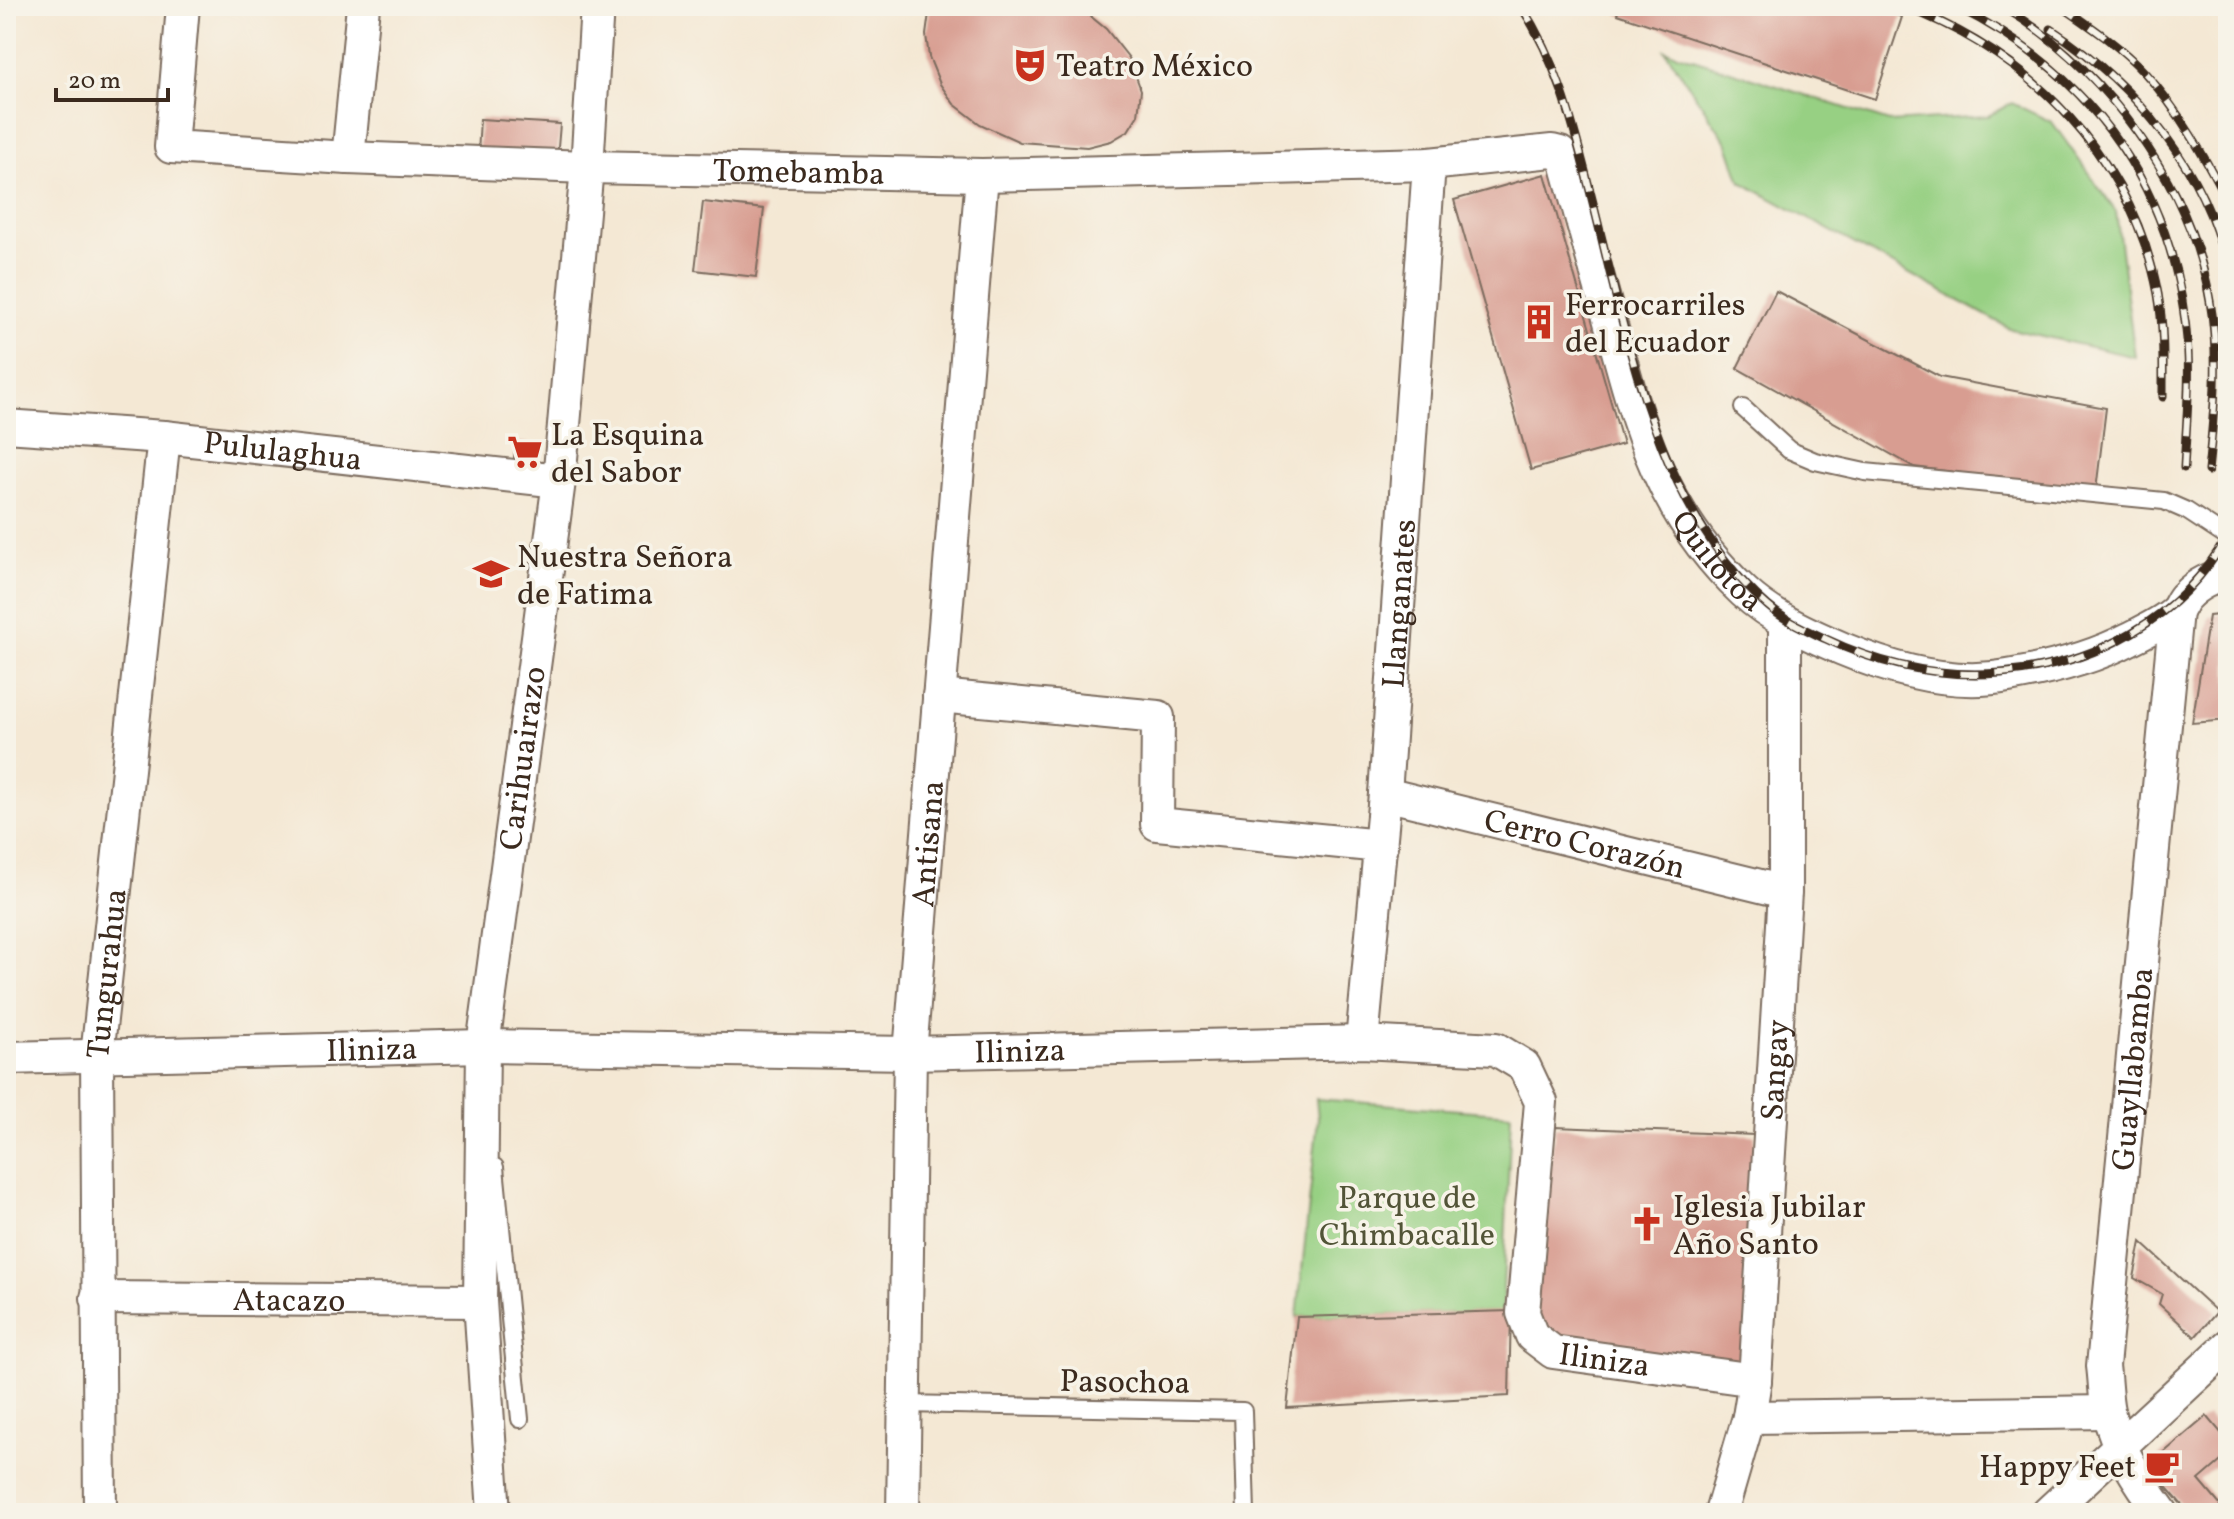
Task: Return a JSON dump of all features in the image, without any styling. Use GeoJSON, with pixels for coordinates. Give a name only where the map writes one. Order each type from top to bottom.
{"type":"FeatureCollection","features":[{"type":"Feature","properties":{"kind":"street","name":"Tomebamba"},"geometry":{"type":"LineString","coordinates":[[183,6],[171,147],[348,158],[587,167],[982,175],[1429,164]]}},
{"type":"Feature","properties":{"kind":"street"},"geometry":{"type":"LineString","coordinates":[[348,158],[363,6]]}},
{"type":"Feature","properties":{"kind":"street","name":"Carihuairazo"},"geometry":{"type":"LineString","coordinates":[[494,1513],[480,1301],[483,1046],[559,481],[587,167],[597,6]]}},
{"type":"Feature","properties":{"kind":"street","name":"Quilotoa"},"geometry":{"type":"LineString","coordinates":[[1429,164],[1552,151],[1560,153],[1566,162],[1634,414],[1655,470],[1680,514],[1712,558],[1745,593],[1785,622],[1864,658],[1907,670],[1979,679],[2006,677],[2082,661],[2130,639],[2176,611],[2185,597],[2203,583],[2228,575]]}},
{"type":"Feature","properties":{"kind":"street","name":"Llanganates"},"geometry":{"type":"LineString","coordinates":[[1362,1042],[1385,794],[1429,164]]}},
{"type":"Feature","properties":{"kind":"street","name":"Antisana"},"geometry":{"type":"LineString","coordinates":[[903,1513],[910,1053],[982,175]]}},
{"type":"Feature","properties":{"kind":"street","name":"Pululaghua"},"geometry":{"type":"LineString","coordinates":[[6,426],[164,437],[559,481]]}},
{"type":"Feature","properties":{"kind":"street","name":"Tungurahua"},"geometry":{"type":"LineString","coordinates":[[100,1513],[97,1056],[164,437]]}},
{"type":"Feature","properties":{"kind":"street","name":"Guayllabamba"},"geometry":{"type":"LineString","coordinates":[[2162,1513],[2143,1487],[2120,1444],[2108,1412],[2103,1366],[2176,611]]}},
{"type":"Feature","properties":{"kind":"street","name":"Sangay"},"geometry":{"type":"LineString","coordinates":[[1721,1513],[1749,1417],[1755,1380],[1785,892],[1785,622]]}},
{"type":"Feature","properties":{"kind":"street"},"geometry":{"type":"LineString","coordinates":[[939,696],[1158,717],[1157,824],[1381,846]]}},
{"type":"Feature","properties":{"kind":"street","name":"Cerro Corazón"},"geometry":{"type":"LineString","coordinates":[[1385,794],[1785,892]]}},
{"type":"Feature","properties":{"kind":"street","name":"Iliniza"},"geometry":{"type":"LineString","coordinates":[[6,1058],[483,1046],[910,1053],[1362,1042],[1496,1049],[1524,1066],[1541,1102],[1523,1313],[1532,1336],[1553,1352],[1755,1380]]}},
{"type":"Feature","properties":{"kind":"street","name":"Atacazo"},"geometry":{"type":"LineString","coordinates":[[97,1298],[480,1301]]}},
{"type":"Feature","properties":{"kind":"street"},"geometry":{"type":"LineString","coordinates":[[2048,1513],[2228,1346]]}},
{"type":"Feature","properties":{"kind":"street"},"geometry":{"type":"LineString","coordinates":[[1749,1417],[2108,1412]]}},
{"type":"Feature","properties":{"kind":"lane"},"geometry":{"type":"LineString","coordinates":[[1743,408],[1789,450],[1815,461],[1890,475],[2164,501],[2187,511],[2228,538]]}},
{"type":"Feature","properties":{"kind":"lane"},"geometry":{"type":"LineString","coordinates":[[483,1046],[520,1419]]}},
{"type":"Feature","properties":{"kind":"lane","name":"Pasochoa"},"geometry":{"type":"LineString","coordinates":[[904,1404],[1243,1411],[1246,1513]]}},
{"type":"Feature","properties":{"kind":"green space"},"geometry":{"type":"Polygon","coordinates":[[[1665,50],[1889,122],[1988,116],[2012,103],[2052,122],[2116,212],[2135,357],[2011,329],[1741,182],[1728,144],[1665,50]]]}},
{"type":"Feature","properties":{"kind":"green space","name":"Parque de Chimbacalle"},"geometry":{"type":"Polygon","coordinates":[[[1316,1099],[1511,1114],[1502,1312],[1297,1317],[1318,1118],[1316,1099]]]}},
{"type":"Feature","properties":{"kind":"building"},"geometry":{"type":"Polygon","coordinates":[[[932,6],[1078,6],[1106,29],[1129,58],[1141,90],[1138,115],[1128,131],[1111,141],[1087,147],[1020,142],[980,124],[954,104],[940,84],[929,57],[926,35],[932,6]]]}},
{"type":"Feature","properties":{"kind":"building"},"geometry":{"type":"Polygon","coordinates":[[[1620,6],[1870,6],[1902,17],[1875,99],[1617,14],[1620,6]]]}},
{"type":"Feature","properties":{"kind":"building"},"geometry":{"type":"Polygon","coordinates":[[[480,119],[560,124],[557,159],[478,154],[480,119]]]}},
{"type":"Feature","properties":{"kind":"building","name":"Ferrocarriles del Ecuador"},"geometry":{"type":"Polygon","coordinates":[[[1545,174],[1623,444],[1531,470],[1454,200],[1545,174]]]}},
{"type":"Feature","properties":{"kind":"building"},"geometry":{"type":"Polygon","coordinates":[[[703,202],[764,209],[756,277],[695,270],[703,202]]]}},
{"type":"Feature","properties":{"kind":"building"},"geometry":{"type":"Polygon","coordinates":[[[1776,291],[1940,377],[2106,408],[2096,490],[1914,467],[1737,368],[1776,291]]]}},
{"type":"Feature","properties":{"kind":"building","name":"La Esquina del Sabor"},"geometry":{"type":"Polygon","coordinates":[[[516,442],[537,445],[535,462],[514,459],[516,442]]]}},
{"type":"Feature","properties":{"kind":"building"},"geometry":{"type":"Polygon","coordinates":[[[2228,614],[2228,720],[2192,723],[2209,616],[2228,614]]]}},
{"type":"Feature","properties":{"kind":"building","name":"Iglesia Jubilar Año Santo"},"geometry":{"type":"Polygon","coordinates":[[[1555,1127],[1755,1135],[1745,1368],[1554,1344],[1532,1312],[1555,1127]]]}},
{"type":"Feature","properties":{"kind":"building"},"geometry":{"type":"Polygon","coordinates":[[[2141,1242],[2217,1312],[2195,1337],[2159,1304],[2162,1294],[2134,1278],[2141,1242]]]}},
{"type":"Feature","properties":{"kind":"building"},"geometry":{"type":"Polygon","coordinates":[[[1511,1311],[1509,1396],[1287,1408],[1297,1317],[1511,1311]]]}},
{"type":"Feature","properties":{"kind":"building"},"geometry":{"type":"Polygon","coordinates":[[[2207,1416],[2228,1441],[2228,1455],[2199,1480],[2221,1506],[2214,1513],[2189,1513],[2148,1466],[2207,1416]]]}},
{"type":"Feature","properties":{"kind":"railway"},"geometry":{"type":"LineString","coordinates":[[1521,6],[1545,50],[1571,119],[1632,358],[1671,468],[1697,519],[1729,565],[1774,611],[1847,648],[1911,668],[1978,674],[2036,668],[2102,648],[2160,613],[2186,591],[2209,565],[2228,535]]}},
{"type":"Feature","properties":{"kind":"railway"},"geometry":{"type":"LineString","coordinates":[[1903,6],[1950,27],[1993,52],[2033,82],[2069,117],[2100,155],[2125,198],[2145,244],[2158,294],[2163,397]]}},
{"type":"Feature","properties":{"kind":"railway"},"geometry":{"type":"LineString","coordinates":[[1955,6],[2005,34],[2050,67],[2088,105],[2121,146],[2147,192],[2167,241],[2181,295],[2188,352],[2184,468]]}},
{"type":"Feature","properties":{"kind":"railway"},"geometry":{"type":"LineString","coordinates":[[2002,6],[2075,61],[2107,95],[2137,132],[2162,171],[2183,213],[2200,257],[2213,322],[2215,386],[2208,471]]}},
{"type":"Feature","properties":{"kind":"railway"},"geometry":{"type":"LineString","coordinates":[[2061,6],[2115,45],[2157,87],[2190,134],[2228,202]]}},
{"type":"Feature","properties":{"kind":"railway"},"geometry":{"type":"LineString","coordinates":[[2051,29],[2112,77],[2164,134],[2204,201],[2228,275]]}},
{"type":"Feature","properties":{"kind":"railway"},"geometry":{"type":"LineString","coordinates":[[2226,479],[2228,466]]}},
{"type":"Feature","properties":{"kind":"place","name":"Teatro México"},"geometry":{"type":"Point","coordinates":[1030,65]}},
{"type":"Feature","properties":{"kind":"place","name":"Ferrocarriles del Ecuador"},"geometry":{"type":"Point","coordinates":[1539,322]}},
{"type":"Feature","properties":{"kind":"place","name":"La Esquina del Sabor"},"geometry":{"type":"Point","coordinates":[525,452]}},
{"type":"Feature","properties":{"kind":"place","name":"Nuestra Señora de Fatima"},"geometry":{"type":"Point","coordinates":[491,574]}},
{"type":"Feature","properties":{"kind":"place","name":"Iglesia Jubilar Año Santo"},"geometry":{"type":"Point","coordinates":[1647,1224]}},
{"type":"Feature","properties":{"kind":"place","name":"Happy Feet"},"geometry":{"type":"Point","coordinates":[2162,1466]}}]}
